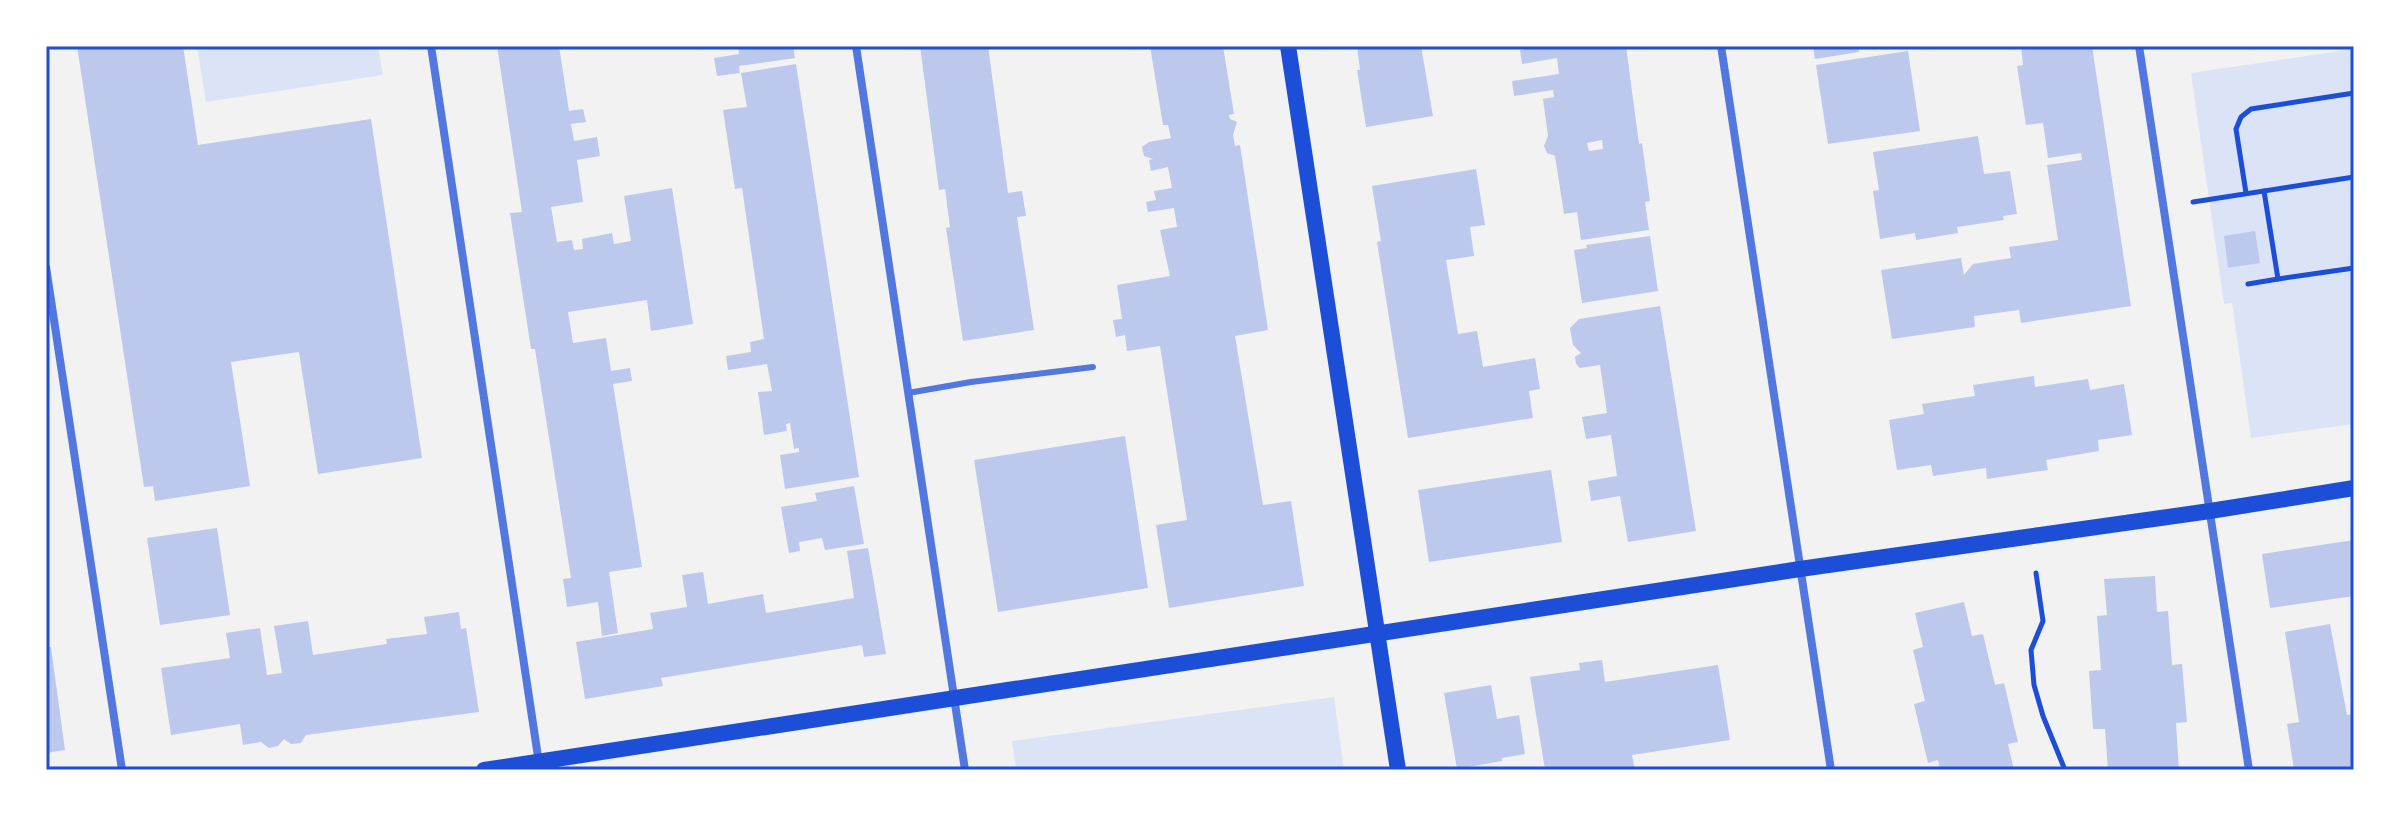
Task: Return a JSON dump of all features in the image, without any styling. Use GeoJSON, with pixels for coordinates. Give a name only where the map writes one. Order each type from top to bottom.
{"type":"FeatureCollection","features":[{"type":"Feature","properties":{"kind":"main road"},"geometry":{"type":"LineString","coordinates":[[1288,46],[1398,770]]}},
{"type":"Feature","properties":{"kind":"main road"},"geometry":{"type":"LineString","coordinates":[[484,770],[539,766],[1800,569],[2354,488]]}},
{"type":"Feature","properties":{"kind":"street"},"geometry":{"type":"LineString","coordinates":[[431,46],[539,766]]}},
{"type":"Feature","properties":{"kind":"street"},"geometry":{"type":"LineString","coordinates":[[856,46],[965,770]]}},
{"type":"Feature","properties":{"kind":"street"},"geometry":{"type":"LineString","coordinates":[[1721,46],[1831,770]]}},
{"type":"Feature","properties":{"kind":"street"},"geometry":{"type":"LineString","coordinates":[[2139,46],[2249,770]]}},
{"type":"Feature","properties":{"kind":"street"},"geometry":{"type":"LineString","coordinates":[[46,267],[122,770]]}},
{"type":"Feature","properties":{"kind":"lane"},"geometry":{"type":"LineString","coordinates":[[908,393],[1093,367]]}},
{"type":"Feature","properties":{"kind":"path"},"geometry":{"type":"LineString","coordinates":[[2246,193],[2236,129],[2241,117],[2251,109],[2354,93]]}},
{"type":"Feature","properties":{"kind":"path"},"geometry":{"type":"LineString","coordinates":[[2193,202],[2354,177]]}},
{"type":"Feature","properties":{"kind":"path"},"geometry":{"type":"LineString","coordinates":[[2264,191],[2278,279]]}},
{"type":"Feature","properties":{"kind":"path"},"geometry":{"type":"LineString","coordinates":[[2248,284],[2354,268]]}},
{"type":"Feature","properties":{"kind":"path"},"geometry":{"type":"LineString","coordinates":[[2036,573],[2043,621],[2031,650],[2034,685],[2065,770]]}},
{"type":"Feature","properties":{"kind":"shaded area"},"geometry":{"type":"Polygon","coordinates":[[[197,46],[378,46],[383,75],[206,102],[197,46]]]}},
{"type":"Feature","properties":{"kind":"shaded area"},"geometry":{"type":"Polygon","coordinates":[[[2354,49],[2354,424],[2251,438],[2232,303],[2224,304],[2191,73],[2354,49]]]}},
{"type":"Feature","properties":{"kind":"shaded area"},"geometry":{"type":"Polygon","coordinates":[[[1334,697],[1344,770],[1016,770],[1012,741],[1334,697]]]}},
{"type":"Feature","properties":{"kind":"building"},"geometry":{"type":"Polygon","coordinates":[[[77,46],[183,46],[198,145],[371,119],[422,458],[318,474],[299,352],[231,362],[250,486],[155,501],[153,486],[144,487],[77,46]]]}},
{"type":"Feature","properties":{"kind":"building"},"geometry":{"type":"Polygon","coordinates":[[[497,46],[559,46],[569,111],[583,109],[586,122],[571,124],[574,141],[597,137],[600,156],[577,160],[583,202],[551,207],[557,242],[572,240],[574,250],[583,249],[582,239],[612,233],[614,244],[631,241],[624,196],[672,188],[693,324],[651,331],[647,300],[568,312],[573,343],[606,338],[611,371],[630,368],[632,381],[613,384],[642,567],[609,572],[618,633],[602,636],[598,602],[567,607],[563,579],[571,578],[510,213],[522,212],[497,46]]]}},
{"type":"Feature","properties":{"kind":"building"},"geometry":{"type":"Polygon","coordinates":[[[738,46],[793,46],[795,58],[739,66],[740,73],[717,76],[714,58],[739,54],[738,46]]]}},
{"type":"Feature","properties":{"kind":"building"},"geometry":{"type":"Polygon","coordinates":[[[920,46],[988,46],[1008,193],[1022,191],[1026,216],[1017,217],[1034,330],[963,341],[946,228],[950,227],[945,189],[939,190],[920,46]]]}},
{"type":"Feature","properties":{"kind":"building"},"geometry":{"type":"Polygon","coordinates":[[[1150,46],[1223,46],[1234,114],[1229,115],[1237,122],[1233,135],[1235,146],[1240,145],[1268,330],[1235,336],[1263,505],[1291,501],[1304,586],[1169,608],[1156,525],[1187,520],[1160,346],[1127,351],[1125,335],[1116,337],[1113,320],[1122,319],[1117,285],[1170,276],[1160,230],[1177,227],[1174,208],[1148,212],[1146,202],[1156,200],[1154,191],[1172,188],[1168,167],[1151,171],[1149,160],[1153,159],[1144,156],[1142,147],[1149,142],[1171,138],[1168,125],[1163,125],[1150,46]]]}},
{"type":"Feature","properties":{"kind":"building"},"geometry":{"type":"Polygon","coordinates":[[[1357,46],[1421,46],[1433,116],[1366,127],[1357,70],[1360,70],[1357,46]]]}},
{"type":"Feature","properties":{"kind":"building"},"geometry":{"type":"Polygon","coordinates":[[[1546,46],[1626,46],[1650,201],[1645,202],[1649,230],[1581,240],[1577,212],[1564,214],[1555,156],[1547,153],[1544,146],[1548,136],[1543,99],[1554,97],[1553,90],[1514,96],[1512,81],[1559,74],[1557,58],[1522,64],[1520,50],[1546,46]],[[1602,140],[1587,143],[1589,151],[1603,149],[1602,140]]]}},
{"type":"Feature","properties":{"kind":"building"},"geometry":{"type":"Polygon","coordinates":[[[1813,46],[1858,46],[1859,52],[1815,59],[1813,46]]]}},
{"type":"Feature","properties":{"kind":"building"},"geometry":{"type":"Polygon","coordinates":[[[2021,46],[2092,46],[2131,306],[2021,323],[2019,310],[1974,316],[1975,327],[1892,339],[1881,270],[1961,258],[1964,275],[1973,264],[2011,258],[2009,247],[2058,240],[2047,165],[2082,160],[2081,153],[2048,158],[2043,123],[2026,125],[2017,66],[2023,65],[2021,46]]]}},
{"type":"Feature","properties":{"kind":"building"},"geometry":{"type":"Polygon","coordinates":[[[1908,51],[1920,131],[1828,144],[1816,65],[1908,51]]]}},
{"type":"Feature","properties":{"kind":"building"},"geometry":{"type":"Polygon","coordinates":[[[796,64],[859,477],[785,489],[780,455],[799,452],[799,448],[794,449],[790,423],[786,424],[787,431],[764,435],[758,392],[772,391],[767,364],[728,370],[726,356],[751,352],[750,342],[764,339],[742,188],[735,189],[723,110],[747,107],[741,73],[796,64]]]}},
{"type":"Feature","properties":{"kind":"building"},"geometry":{"type":"Polygon","coordinates":[[[1978,136],[1984,174],[2010,171],[2017,214],[2003,216],[2004,220],[1957,227],[1958,233],[1916,240],[1915,233],[1880,239],[1873,191],[1879,190],[1873,152],[1978,136]]]}},
{"type":"Feature","properties":{"kind":"building"},"geometry":{"type":"Polygon","coordinates":[[[1476,169],[1485,225],[1470,227],[1474,256],[1446,260],[1458,334],[1477,331],[1483,367],[1535,358],[1540,389],[1529,391],[1533,418],[1408,438],[1377,242],[1381,241],[1372,186],[1476,169]]]}},
{"type":"Feature","properties":{"kind":"building"},"geometry":{"type":"Polygon","coordinates":[[[2255,231],[2260,263],[2228,268],[2224,236],[2255,231]]]}},
{"type":"Feature","properties":{"kind":"building"},"geometry":{"type":"Polygon","coordinates":[[[1650,236],[1658,291],[1582,303],[1574,250],[1587,248],[1586,245],[1650,236]]]}},
{"type":"Feature","properties":{"kind":"building"},"geometry":{"type":"Polygon","coordinates":[[[1660,306],[1696,531],[1628,542],[1620,496],[1591,501],[1588,481],[1617,476],[1611,435],[1586,439],[1582,417],[1607,413],[1600,365],[1580,368],[1576,364],[1575,357],[1581,353],[1573,345],[1570,328],[1579,319],[1660,306]]]}},
{"type":"Feature","properties":{"kind":"building"},"geometry":{"type":"Polygon","coordinates":[[[2034,376],[2035,387],[2088,379],[2090,390],[2124,384],[2132,435],[2098,440],[2099,451],[2046,460],[2048,470],[1987,479],[1986,468],[1933,476],[1931,465],[1897,470],[1889,420],[1924,414],[1922,404],[1975,396],[1973,385],[2034,376]]]}},
{"type":"Feature","properties":{"kind":"building"},"geometry":{"type":"Polygon","coordinates":[[[1125,436],[1148,588],[998,612],[974,460],[1125,436]]]}},
{"type":"Feature","properties":{"kind":"building"},"geometry":{"type":"Polygon","coordinates":[[[1551,470],[1562,542],[1429,562],[1418,490],[1551,470]]]}},
{"type":"Feature","properties":{"kind":"building"},"geometry":{"type":"Polygon","coordinates":[[[854,486],[864,544],[825,550],[822,538],[799,542],[800,551],[789,553],[781,507],[817,501],[815,493],[854,486]]]}},
{"type":"Feature","properties":{"kind":"building"},"geometry":{"type":"Polygon","coordinates":[[[217,528],[230,615],[160,625],[147,538],[217,528]]]}},
{"type":"Feature","properties":{"kind":"building"},"geometry":{"type":"Polygon","coordinates":[[[2354,540],[2354,596],[2270,608],[2262,554],[2354,540]]]}},
{"type":"Feature","properties":{"kind":"building"},"geometry":{"type":"Polygon","coordinates":[[[868,548],[886,654],[864,657],[862,645],[661,678],[663,686],[585,699],[576,642],[653,629],[650,613],[687,607],[682,575],[703,572],[708,604],[763,594],[766,613],[854,598],[847,551],[868,548]]]}},
{"type":"Feature","properties":{"kind":"building"},"geometry":{"type":"Polygon","coordinates":[[[2155,576],[2157,612],[2168,611],[2172,665],[2182,664],[2187,722],[2176,723],[2179,770],[2108,770],[2105,729],[2093,729],[2089,671],[2101,670],[2097,616],[2107,615],[2104,579],[2155,576]]]}},
{"type":"Feature","properties":{"kind":"building"},"geometry":{"type":"Polygon","coordinates":[[[1964,602],[1972,636],[1983,634],[1995,685],[2004,683],[2018,742],[2008,744],[2014,770],[1940,770],[1938,760],[1928,763],[1914,704],[1925,701],[1913,650],[1923,647],[1915,613],[1964,602]]]}},
{"type":"Feature","properties":{"kind":"building"},"geometry":{"type":"Polygon","coordinates":[[[459,612],[461,629],[466,628],[479,712],[306,735],[301,743],[291,744],[284,739],[278,746],[269,748],[261,742],[243,745],[240,724],[171,735],[161,668],[230,658],[226,633],[260,628],[267,675],[282,673],[274,626],[308,621],[313,655],[387,644],[386,639],[427,634],[424,617],[459,612]]]}},
{"type":"Feature","properties":{"kind":"building"},"geometry":{"type":"Polygon","coordinates":[[[2330,624],[2347,715],[2354,714],[2354,770],[2294,770],[2287,724],[2299,722],[2285,632],[2330,624]]]}},
{"type":"Feature","properties":{"kind":"building"},"geometry":{"type":"Polygon","coordinates":[[[46,647],[51,647],[65,750],[46,753],[46,647]]]}},
{"type":"Feature","properties":{"kind":"building"},"geometry":{"type":"Polygon","coordinates":[[[1602,660],[1605,682],[1718,665],[1730,740],[1632,755],[1635,770],[1545,770],[1530,677],[1580,670],[1579,663],[1602,660]]]}},
{"type":"Feature","properties":{"kind":"building"},"geometry":{"type":"Polygon","coordinates":[[[1491,685],[1497,719],[1519,715],[1525,754],[1457,769],[1444,693],[1491,685]]]}}]}
